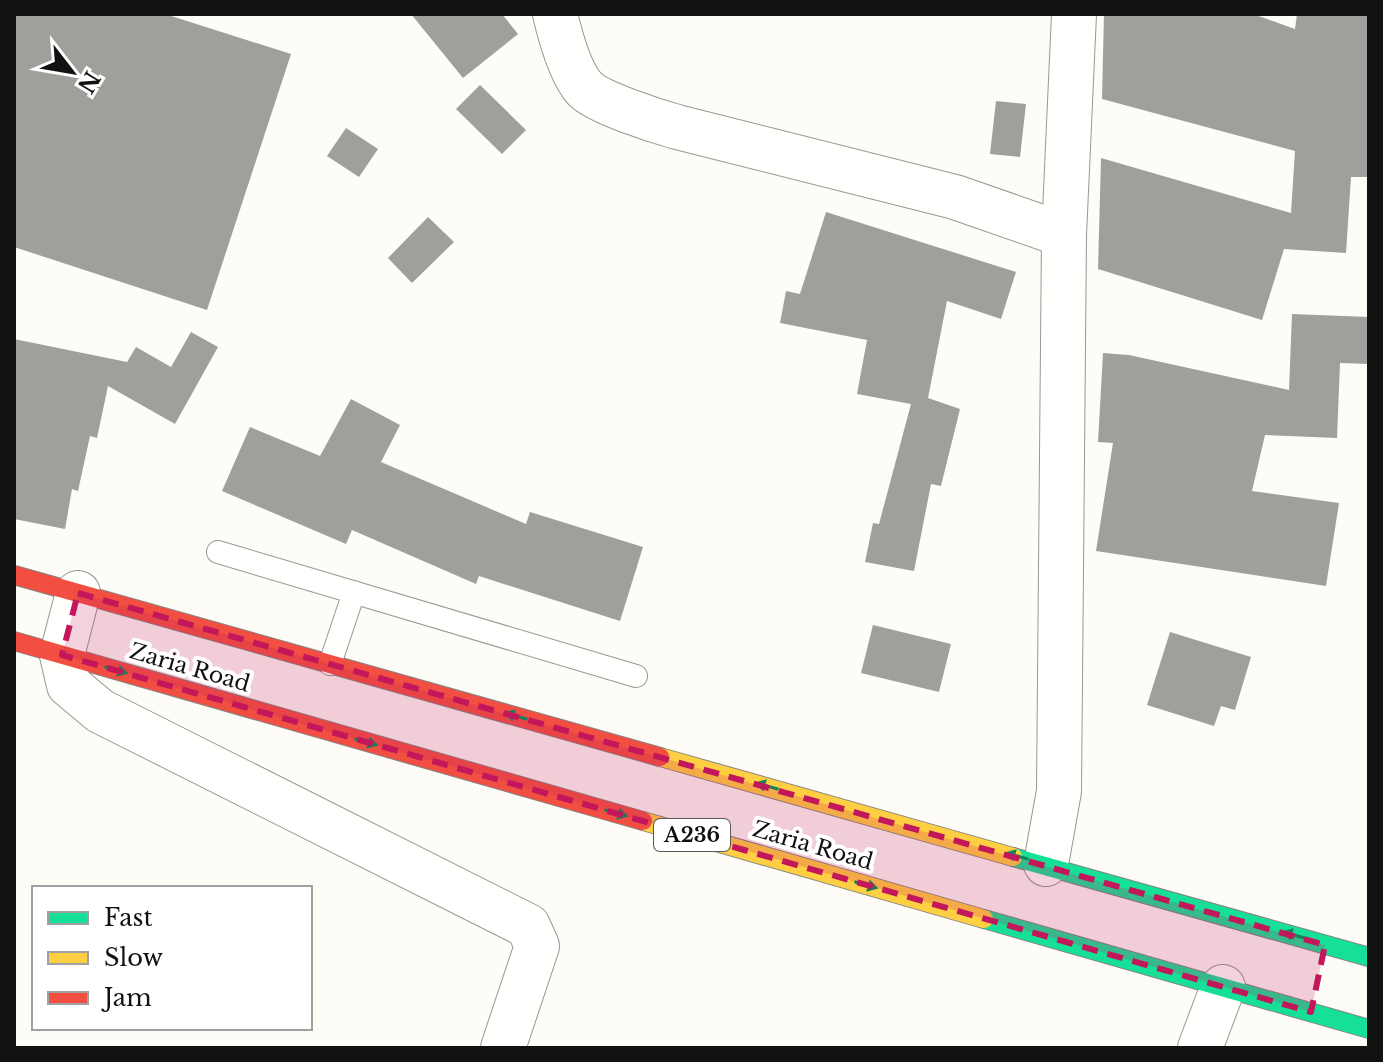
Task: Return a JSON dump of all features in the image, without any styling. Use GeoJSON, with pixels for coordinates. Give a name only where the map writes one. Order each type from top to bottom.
{"type":"FeatureCollection","features":[{"type":"Feature","properties":{"kind":"highway"},"geometry":{"type":"LineString","coordinates":[[14,575],[1046,864],[1324,951],[1369,957]]}},
{"type":"Feature","properties":{"kind":"highway","name":"Zaria Road"},"geometry":{"type":"LineString","coordinates":[[14,641],[1223,987],[1312,1006],[1360,1035]]}},
{"type":"Feature","properties":{"kind":"street"},"geometry":{"type":"LineString","coordinates":[[555,14],[565,51],[585,89],[631,113],[955,197],[1064,235]]}},
{"type":"Feature","properties":{"kind":"street"},"geometry":{"type":"LineString","coordinates":[[1046,864],[1059,791],[1064,235],[1074,14]]}},
{"type":"Feature","properties":{"kind":"street"},"geometry":{"type":"LineString","coordinates":[[78,593],[62,655],[69,685],[100,711],[528,926],[537,946],[503,1048]]}},
{"type":"Feature","properties":{"kind":"street"},"geometry":{"type":"LineString","coordinates":[[1200,1048],[1223,987]]}},
{"type":"Feature","properties":{"kind":"lane"},"geometry":{"type":"LineString","coordinates":[[218,552],[636,676]]}},
{"type":"Feature","properties":{"kind":"lane"},"geometry":{"type":"LineString","coordinates":[[330,664],[354,592]]}},
{"type":"Feature","properties":{"kind":"highlighted area"},"geometry":{"type":"Polygon","coordinates":[[[78,593],[1046,864],[1325,945],[1311,1012],[1223,987],[62,655],[78,593]]]}},
{"type":"Feature","properties":{"kind":"building"},"geometry":{"type":"Polygon","coordinates":[[[14,14],[165,14],[291,54],[207,310],[14,247],[14,14]]]}},
{"type":"Feature","properties":{"kind":"building"},"geometry":{"type":"Polygon","coordinates":[[[411,14],[502,14],[518,34],[463,78],[411,14]]]}},
{"type":"Feature","properties":{"kind":"building"},"geometry":{"type":"Polygon","coordinates":[[[1104,14],[1253,14],[1295,29],[1297,14],[1369,14],[1369,177],[1351,177],[1346,253],[1284,249],[1262,320],[1098,269],[1101,158],[1291,213],[1295,151],[1102,99],[1104,14]]]}},
{"type":"Feature","properties":{"kind":"building"},"geometry":{"type":"Polygon","coordinates":[[[480,85],[526,130],[502,154],[456,109],[480,85]]]}},
{"type":"Feature","properties":{"kind":"building"},"geometry":{"type":"Polygon","coordinates":[[[996,101],[1026,104],[1020,157],[990,154],[996,101]]]}},
{"type":"Feature","properties":{"kind":"building"},"geometry":{"type":"Polygon","coordinates":[[[346,128],[378,149],[359,177],[327,156],[346,128]]]}},
{"type":"Feature","properties":{"kind":"building"},"geometry":{"type":"Polygon","coordinates":[[[826,212],[1016,272],[1001,319],[947,301],[928,398],[960,409],[941,486],[931,484],[914,571],[865,562],[873,523],[879,524],[911,404],[857,394],[867,340],[780,323],[786,291],[800,294],[826,212]]]}},
{"type":"Feature","properties":{"kind":"building"},"geometry":{"type":"Polygon","coordinates":[[[428,217],[454,242],[412,283],[388,258],[428,217]]]}},
{"type":"Feature","properties":{"kind":"building"},"geometry":{"type":"Polygon","coordinates":[[[1292,314],[1369,317],[1369,364],[1340,363],[1337,438],[1265,435],[1252,491],[1339,503],[1326,586],[1096,551],[1113,443],[1098,442],[1103,353],[1129,355],[1289,390],[1292,314]]]}},
{"type":"Feature","properties":{"kind":"building"},"geometry":{"type":"Polygon","coordinates":[[[191,332],[218,347],[175,424],[108,386],[97,438],[90,436],[78,491],[72,489],[65,529],[14,519],[14,339],[127,362],[136,347],[171,367],[191,332]]]}},
{"type":"Feature","properties":{"kind":"building"},"geometry":{"type":"Polygon","coordinates":[[[351,399],[400,425],[381,462],[526,524],[530,512],[643,547],[620,621],[479,576],[476,584],[352,530],[346,544],[222,491],[250,427],[320,456],[351,399]]]}},
{"type":"Feature","properties":{"kind":"building"},"geometry":{"type":"Polygon","coordinates":[[[873,625],[951,644],[939,692],[861,673],[873,625]]]}},
{"type":"Feature","properties":{"kind":"building"},"geometry":{"type":"Polygon","coordinates":[[[1170,632],[1251,657],[1235,710],[1221,706],[1214,726],[1147,705],[1170,632]]]}},
{"type":"Feature","properties":{"kind":"traffic: fast"},"geometry":{"type":"LineString","coordinates":[[1013,857],[1369,957]]}},
{"type":"Feature","properties":{"kind":"traffic: fast"},"geometry":{"type":"LineString","coordinates":[[984,919],[1369,1029]]}},
{"type":"Feature","properties":{"kind":"traffic: slow"},"geometry":{"type":"LineString","coordinates":[[660,757],[1013,857]]}},
{"type":"Feature","properties":{"kind":"traffic: slow"},"geometry":{"type":"LineString","coordinates":[[643,821],[984,919]]}},
{"type":"Feature","properties":{"kind":"traffic: jam"},"geometry":{"type":"LineString","coordinates":[[14,575],[660,757]]}},
{"type":"Feature","properties":{"kind":"traffic: jam"},"geometry":{"type":"LineString","coordinates":[[14,641],[643,821]]}}]}
